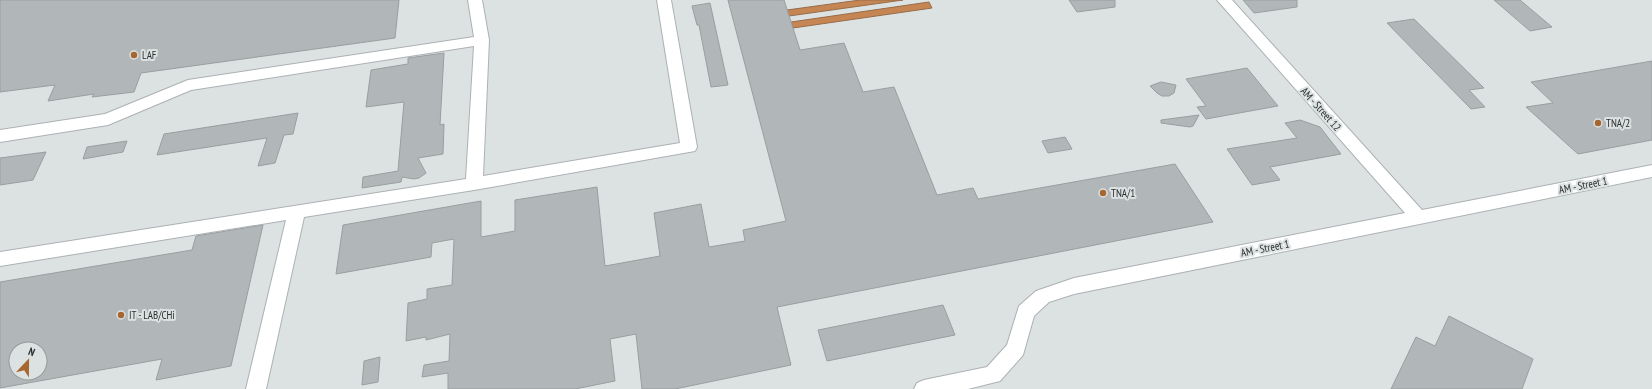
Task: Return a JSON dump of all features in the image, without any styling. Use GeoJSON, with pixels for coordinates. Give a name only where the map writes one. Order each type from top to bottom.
{"type":"FeatureCollection","features":[{"type":"Feature","properties":{"kind":"lane"},"geometry":{"type":"LineString","coordinates":[[474,184],[482,40],[475,0]]}},
{"type":"Feature","properties":{"kind":"lane"},"geometry":{"type":"LineString","coordinates":[[0,259],[474,184],[689,147],[664,0]]}},
{"type":"Feature","properties":{"kind":"lane","name":"AM - Street 12"},"geometry":{"type":"LineString","coordinates":[[1224,0],[1418,218]]}},
{"type":"Feature","properties":{"kind":"lane"},"geometry":{"type":"LineString","coordinates":[[0,136],[108,119],[188,85],[482,40]]}},
{"type":"Feature","properties":{"kind":"lane","name":"AM - Street 1"},"geometry":{"type":"LineString","coordinates":[[924,389],[992,375],[1016,349],[1026,312],[1043,296],[1074,286],[1652,171]]}},
{"type":"Feature","properties":{"kind":"lane"},"geometry":{"type":"LineString","coordinates":[[256,389],[297,212]]}},
{"type":"Feature","properties":{"kind":"shaded area"},"geometry":{"type":"Polygon","coordinates":[[[860,0],[903,0],[789,16],[787,10],[860,0]]]}},
{"type":"Feature","properties":{"kind":"shaded area"},"geometry":{"type":"Polygon","coordinates":[[[929,2],[932,8],[793,28],[791,22],[929,2]]]}},
{"type":"Feature","properties":{"kind":"building","name":"LAF"},"geometry":{"type":"Polygon","coordinates":[[[0,0],[399,0],[395,38],[141,73],[134,92],[92,97],[94,94],[48,101],[55,85],[0,92],[0,0]]]}},
{"type":"Feature","properties":{"kind":"building","name":"TNA/1"},"geometry":{"type":"Polygon","coordinates":[[[728,0],[784,0],[800,50],[844,43],[863,92],[894,87],[937,195],[973,188],[978,199],[1175,164],[1213,222],[777,307],[791,365],[675,389],[642,389],[636,334],[610,339],[615,381],[575,389],[448,389],[448,373],[422,377],[424,365],[449,361],[450,334],[426,340],[426,337],[406,341],[408,303],[427,299],[427,289],[452,285],[454,239],[432,243],[431,257],[336,274],[343,225],[481,201],[481,237],[515,231],[515,200],[597,187],[605,266],[660,256],[654,213],[701,204],[709,247],[745,241],[743,230],[786,221],[728,0]]]}},
{"type":"Feature","properties":{"kind":"building"},"geometry":{"type":"Polygon","coordinates":[[[1069,0],[1115,0],[1115,7],[1077,12],[1069,0]]]}},
{"type":"Feature","properties":{"kind":"building"},"geometry":{"type":"Polygon","coordinates":[[[1243,0],[1297,0],[1297,7],[1254,13],[1243,0]]]}},
{"type":"Feature","properties":{"kind":"building"},"geometry":{"type":"Polygon","coordinates":[[[1494,0],[1520,0],[1552,27],[1530,31],[1494,0]]]}},
{"type":"Feature","properties":{"kind":"building"},"geometry":{"type":"Polygon","coordinates":[[[710,3],[728,85],[711,87],[699,25],[697,25],[692,6],[710,3]]]}},
{"type":"Feature","properties":{"kind":"building"},"geometry":{"type":"Polygon","coordinates":[[[1414,19],[1484,88],[1469,90],[1485,107],[1471,109],[1387,23],[1414,19]]]}},
{"type":"Feature","properties":{"kind":"building"},"geometry":{"type":"Polygon","coordinates":[[[444,53],[440,125],[444,124],[443,154],[418,158],[426,173],[419,178],[414,179],[402,177],[401,182],[362,188],[363,177],[398,171],[404,102],[366,107],[371,70],[408,64],[408,58],[444,53]]]}},
{"type":"Feature","properties":{"kind":"building","name":"TNA/2"},"geometry":{"type":"Polygon","coordinates":[[[1652,61],[1652,140],[1578,154],[1526,107],[1553,103],[1531,82],[1652,61]]]}},
{"type":"Feature","properties":{"kind":"building"},"geometry":{"type":"Polygon","coordinates":[[[1247,68],[1278,106],[1206,119],[1197,107],[1206,106],[1186,79],[1247,68]]]}},
{"type":"Feature","properties":{"kind":"building"},"geometry":{"type":"Polygon","coordinates":[[[1161,82],[1176,85],[1174,93],[1169,96],[1162,96],[1150,86],[1161,82]]]}},
{"type":"Feature","properties":{"kind":"building"},"geometry":{"type":"Polygon","coordinates":[[[298,113],[293,134],[284,135],[275,163],[258,166],[267,138],[157,155],[164,134],[298,113]]]}},
{"type":"Feature","properties":{"kind":"building"},"geometry":{"type":"Polygon","coordinates":[[[1199,115],[1193,126],[1190,127],[1161,123],[1161,120],[1199,115]]]}},
{"type":"Feature","properties":{"kind":"building"},"geometry":{"type":"Polygon","coordinates":[[[1300,120],[1320,127],[1341,154],[1270,167],[1280,180],[1252,185],[1227,149],[1297,138],[1285,123],[1300,120]]]}},
{"type":"Feature","properties":{"kind":"building"},"geometry":{"type":"Polygon","coordinates":[[[1065,137],[1072,149],[1048,153],[1042,141],[1065,137]]]}},
{"type":"Feature","properties":{"kind":"building"},"geometry":{"type":"Polygon","coordinates":[[[127,141],[123,152],[83,159],[87,147],[127,141]]]}},
{"type":"Feature","properties":{"kind":"building"},"geometry":{"type":"Polygon","coordinates":[[[46,152],[33,180],[0,185],[0,158],[46,152]]]}},
{"type":"Feature","properties":{"kind":"building","name":"IT - LAB/CHi"},"geometry":{"type":"Polygon","coordinates":[[[263,225],[231,366],[156,380],[162,359],[48,379],[48,341],[8,341],[8,381],[39,381],[0,388],[0,282],[192,250],[196,236],[263,225]]]}},
{"type":"Feature","properties":{"kind":"building"},"geometry":{"type":"Polygon","coordinates":[[[943,305],[955,335],[827,361],[818,330],[943,305]]]}},
{"type":"Feature","properties":{"kind":"building"},"geometry":{"type":"Polygon","coordinates":[[[1449,316],[1533,359],[1522,389],[1391,389],[1416,337],[1435,346],[1449,316]]]}},
{"type":"Feature","properties":{"kind":"building"},"geometry":{"type":"Polygon","coordinates":[[[380,357],[378,382],[362,385],[364,361],[380,357]]]}},
{"type":"Feature","properties":{"kind":"place","name":"LAF"},"geometry":{"type":"Point","coordinates":[134,55]}},
{"type":"Feature","properties":{"kind":"place","name":"TNA/2"},"geometry":{"type":"Point","coordinates":[1598,123]}},
{"type":"Feature","properties":{"kind":"place","name":"TNA/1"},"geometry":{"type":"Point","coordinates":[1103,193]}},
{"type":"Feature","properties":{"kind":"place","name":"IT - LAB/CHi"},"geometry":{"type":"Point","coordinates":[121,315]}}]}
